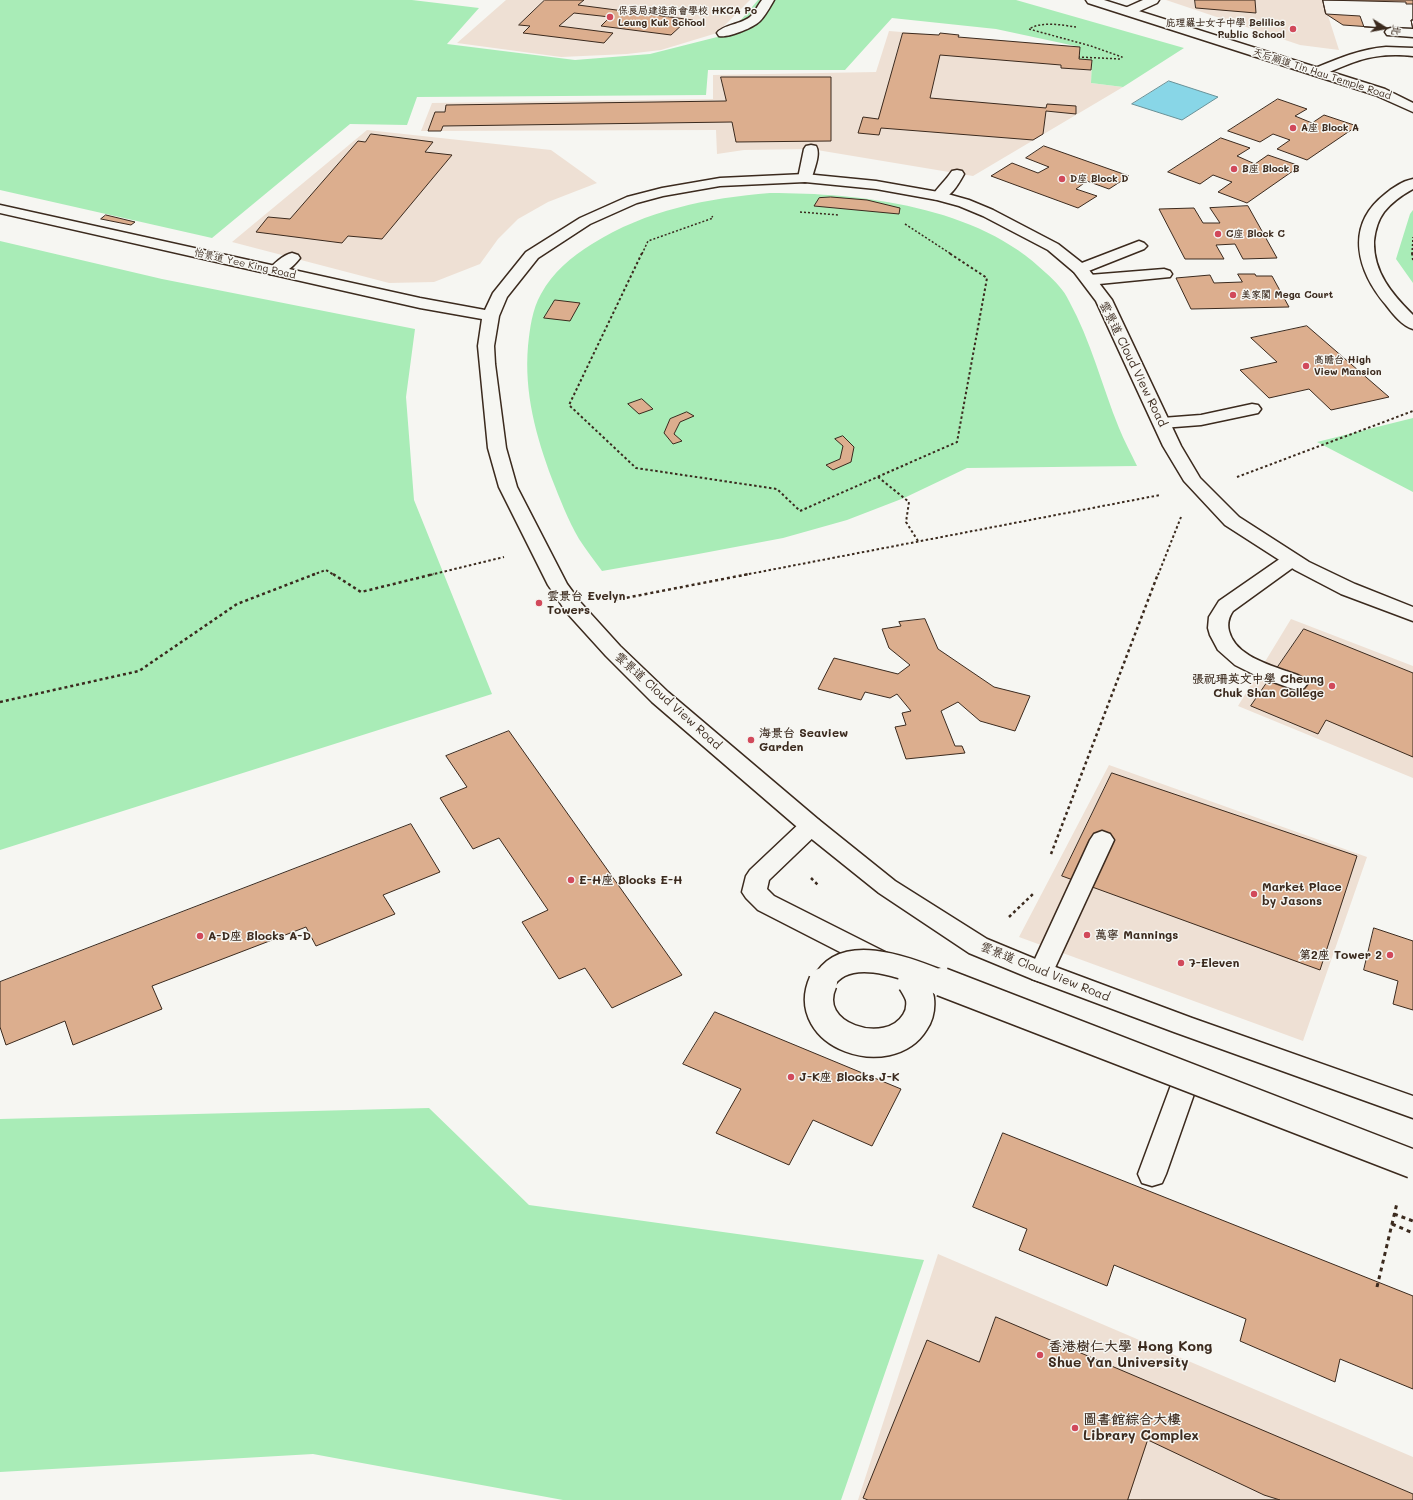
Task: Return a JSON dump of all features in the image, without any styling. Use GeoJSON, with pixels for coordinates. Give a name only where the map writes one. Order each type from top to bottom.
{"type":"FeatureCollection","features":[{"type":"Feature","properties":{"kind":"street"},"geometry":{"type":"LineString","coordinates":[[723,33],[741,27],[756,19],[768,0]]}},
{"type":"Feature","properties":{"kind":"street","name":"天后廟道 Tin Hau Temple Road"},"geometry":{"type":"LineString","coordinates":[[1092,0],[1380,92],[1413,108]]}},
{"type":"Feature","properties":{"kind":"street"},"geometry":{"type":"LineString","coordinates":[[1129,11],[1153,0]]}},
{"type":"Feature","properties":{"kind":"street"},"geometry":{"type":"LineString","coordinates":[[1391,32],[1413,33]]}},
{"type":"Feature","properties":{"kind":"street"},"geometry":{"type":"LineString","coordinates":[[1318,72],[1364,53],[1389,50],[1413,52]]}},
{"type":"Feature","properties":{"kind":"street"},"geometry":{"type":"LineString","coordinates":[[805,178],[811,149]]}},
{"type":"Feature","properties":{"kind":"street"},"geometry":{"type":"LineString","coordinates":[[939,196],[951,184],[957,174]]}},
{"type":"Feature","properties":{"kind":"street","name":"雲景道 Cloud View Road"},"geometry":{"type":"LineString","coordinates":[[1413,614],[1348,589],[1291,560],[1232,521],[1194,481],[1172,446],[1104,300],[1084,274],[1053,247],[988,212],[964,203],[939,196],[876,186],[805,178],[720,182],[662,192],[632,200],[585,221],[532,255],[499,296],[491,316],[486,352],[497,448],[508,487],[558,585],[574,608],[613,651],[660,697],[811,826],[887,887],[978,946],[1041,972],[1413,1107]]}},
{"type":"Feature","properties":{"kind":"street"},"geometry":{"type":"LineString","coordinates":[[1413,183],[1392,196],[1375,213],[1369,224],[1366,247],[1369,265],[1376,282],[1394,305],[1413,324]]}},
{"type":"Feature","properties":{"kind":"street","name":"怡景道 Yee King Road"},"geometry":{"type":"LineString","coordinates":[[0,208],[420,303],[491,316]]}},
{"type":"Feature","properties":{"kind":"street"},"geometry":{"type":"LineString","coordinates":[[1084,274],[1139,246]]}},
{"type":"Feature","properties":{"kind":"street"},"geometry":{"type":"LineString","coordinates":[[276,271],[292,258]]}},
{"type":"Feature","properties":{"kind":"street"},"geometry":{"type":"LineString","coordinates":[[1084,274],[1164,274]]}},
{"type":"Feature","properties":{"kind":"street"},"geometry":{"type":"LineString","coordinates":[[1162,423],[1201,420],[1252,409]]}},
{"type":"Feature","properties":{"kind":"street"},"geometry":{"type":"LineString","coordinates":[[1291,560],[1226,606],[1219,617],[1218,628],[1223,642],[1236,656],[1297,683]]}},
{"type":"Feature","properties":{"kind":"street"},"geometry":{"type":"LineString","coordinates":[[811,826],[758,876],[754,892],[766,904],[902,972],[911,979],[921,998],[922,1007],[919,1016],[909,1032],[892,1041],[869,1043],[848,1038],[838,1033],[829,1025],[820,1010],[819,994],[830,972],[855,961],[882,962],[936,980],[1413,1164]]}},
{"type":"Feature","properties":{"kind":"street"},"geometry":{"type":"LineString","coordinates":[[1041,972],[1102,840]]}},
{"type":"Feature","properties":{"kind":"street"},"geometry":{"type":"LineString","coordinates":[[1152,1174],[1186,1077]]}},
{"type":"Feature","properties":{"kind":"path"},"geometry":{"type":"LineString","coordinates":[[1079,57],[1120,59],[1122,57],[1091,46],[1029,29],[1032,26],[1043,25],[1081,28]]}},
{"type":"Feature","properties":{"kind":"path"},"geometry":{"type":"LineString","coordinates":[[709,212],[713,218],[648,241],[569,405],[636,468],[777,489],[800,511],[957,442],[987,278],[912,228],[902,223]]}},
{"type":"Feature","properties":{"kind":"path"},"geometry":{"type":"LineString","coordinates":[[798,212],[844,216]]}},
{"type":"Feature","properties":{"kind":"path"},"geometry":{"type":"LineString","coordinates":[[1413,238],[1413,260]]}},
{"type":"Feature","properties":{"kind":"path"},"geometry":{"type":"LineString","coordinates":[[1231,479],[1413,411]]}},
{"type":"Feature","properties":{"kind":"path"},"geometry":{"type":"LineString","coordinates":[[878,477],[909,502],[906,522],[918,541]]}},
{"type":"Feature","properties":{"kind":"path"},"geometry":{"type":"LineString","coordinates":[[613,600],[1164,494]]}},
{"type":"Feature","properties":{"kind":"path"},"geometry":{"type":"LineString","coordinates":[[1048,860],[1174,532],[1183,514]]}},
{"type":"Feature","properties":{"kind":"path"},"geometry":{"type":"LineString","coordinates":[[0,702],[139,671],[237,604],[326,570],[361,592],[508,556]]}},
{"type":"Feature","properties":{"kind":"path"},"geometry":{"type":"LineString","coordinates":[[1006,920],[1037,890]]}},
{"type":"Feature","properties":{"kind":"path"},"geometry":{"type":"LineString","coordinates":[[1394,1214],[1413,1221]]}},
{"type":"Feature","properties":{"kind":"path"},"geometry":{"type":"LineString","coordinates":[[1377,1287],[1392,1222],[1396,1226],[1413,1232]]}},
{"type":"Feature","properties":{"kind":"shaded area","name":"保良局建造商會學校 HKCA Po Leung Kuk School"},"geometry":{"type":"Polygon","coordinates":[[[506,0],[750,0],[717,33],[661,50],[627,54],[561,57],[457,43],[506,0]]]}},
{"type":"Feature","properties":{"kind":"shaded area","name":"庇理羅士女子中學 Belilios Public School"},"geometry":{"type":"Polygon","coordinates":[[[1166,0],[1323,0],[1339,50],[1300,45],[1166,0]]]}},
{"type":"Feature","properties":{"kind":"shaded area"},"geometry":{"type":"Polygon","coordinates":[[[889,31],[939,35],[940,33],[959,35],[958,37],[1080,47],[1092,60],[1091,83],[1123,87],[973,176],[811,149],[744,150],[717,154],[716,130],[421,131],[432,103],[713,99],[713,75],[876,72],[889,31]]]}},
{"type":"Feature","properties":{"kind":"shaded area"},"geometry":{"type":"Polygon","coordinates":[[[367,130],[551,150],[597,183],[548,202],[518,219],[498,239],[480,264],[434,282],[389,283],[232,242],[367,130]]]}},
{"type":"Feature","properties":{"kind":"shaded area","name":"張祝珊英文中學 Cheung Chuk Shan College"},"geometry":{"type":"Polygon","coordinates":[[[1291,619],[1413,666],[1413,778],[1238,706],[1291,619]]]}},
{"type":"Feature","properties":{"kind":"shaded area"},"geometry":{"type":"Polygon","coordinates":[[[1109,765],[1367,857],[1303,1041],[1019,937],[1109,765]]]}},
{"type":"Feature","properties":{"kind":"shaded area","name":"香港樹仁大學 Hong Kong Shue Yan University"},"geometry":{"type":"Polygon","coordinates":[[[938,1254],[1413,1457],[1413,1500],[858,1500],[938,1254]]]}},
{"type":"Feature","properties":{"kind":"green space"},"geometry":{"type":"Polygon","coordinates":[[[0,0],[412,0],[479,8],[447,44],[575,60],[650,54],[729,34],[758,0],[1016,0],[1184,48],[1123,87],[1091,83],[1092,61],[1079,59],[1080,47],[996,29],[892,18],[845,70],[708,70],[706,95],[417,97],[407,125],[350,124],[212,238],[0,190],[0,0]]]}},
{"type":"Feature","properties":{"kind":"green space"},"geometry":{"type":"Polygon","coordinates":[[[770,193],[842,196],[917,208],[953,218],[987,232],[1018,250],[1053,279],[1067,297],[1084,332],[1119,428],[1137,466],[967,468],[904,498],[847,520],[783,538],[602,571],[579,539],[568,517],[552,479],[532,414],[527,363],[533,313],[538,300],[551,279],[577,254],[613,232],[634,222],[656,214],[701,202],[770,193]]]}},
{"type":"Feature","properties":{"kind":"green space"},"geometry":{"type":"Polygon","coordinates":[[[1413,210],[1413,283],[1396,259],[1410,214],[1413,210]]]}},
{"type":"Feature","properties":{"kind":"green space"},"geometry":{"type":"Polygon","coordinates":[[[0,241],[162,279],[415,329],[406,397],[414,500],[492,694],[0,850],[0,241]]]}},
{"type":"Feature","properties":{"kind":"green space"},"geometry":{"type":"Polygon","coordinates":[[[1413,418],[1413,492],[1317,442],[1413,418]]]}},
{"type":"Feature","properties":{"kind":"green space"},"geometry":{"type":"Polygon","coordinates":[[[429,1108],[529,1205],[924,1260],[841,1500],[563,1500],[313,1454],[0,1472],[0,1119],[429,1108]]]}},
{"type":"Feature","properties":{"kind":"water"},"geometry":{"type":"Polygon","coordinates":[[[1169,81],[1218,97],[1182,120],[1132,104],[1169,81]]]}},
{"type":"Feature","properties":{"kind":"building"},"geometry":{"type":"Polygon","coordinates":[[[545,0],[584,0],[578,5],[693,20],[691,23],[684,23],[671,35],[601,26],[610,17],[574,13],[559,26],[613,33],[604,43],[523,33],[530,26],[519,25],[545,0]]]}},
{"type":"Feature","properties":{"kind":"building"},"geometry":{"type":"Polygon","coordinates":[[[1195,0],[1255,0],[1256,13],[1196,8],[1195,0]]]}},
{"type":"Feature","properties":{"kind":"building"},"geometry":{"type":"Polygon","coordinates":[[[1323,0],[1413,0],[1413,20],[1411,20],[1413,30],[1343,25],[1326,14],[1323,0]]]}},
{"type":"Feature","properties":{"kind":"building"},"geometry":{"type":"Polygon","coordinates":[[[1323,0],[1406,2],[1406,4],[1413,4],[1413,20],[1411,20],[1413,30],[1364,27],[1360,16],[1326,14],[1323,0]]]}},
{"type":"Feature","properties":{"kind":"building"},"geometry":{"type":"Polygon","coordinates":[[[903,33],[939,35],[940,33],[959,35],[958,37],[1080,47],[1079,59],[1092,60],[1091,70],[1061,68],[1061,65],[940,55],[930,98],[1046,108],[1047,104],[1076,106],[1076,114],[1046,111],[1043,134],[1033,140],[881,128],[879,135],[858,133],[863,117],[878,119],[903,33]]]}},
{"type":"Feature","properties":{"kind":"building"},"geometry":{"type":"Polygon","coordinates":[[[721,77],[831,77],[831,141],[736,142],[732,122],[443,126],[441,131],[428,131],[435,112],[445,112],[446,105],[726,101],[721,77]]]}},
{"type":"Feature","properties":{"kind":"building","name":"A座 Block A"},"geometry":{"type":"Polygon","coordinates":[[[1278,99],[1307,109],[1295,116],[1312,123],[1324,115],[1357,126],[1307,160],[1277,149],[1290,140],[1273,134],[1260,142],[1228,131],[1278,99]]]}},
{"type":"Feature","properties":{"kind":"building"},"geometry":{"type":"Polygon","coordinates":[[[371,134],[433,142],[425,152],[452,155],[382,239],[348,236],[342,243],[256,232],[268,217],[290,219],[358,141],[365,142],[371,134]]]}},
{"type":"Feature","properties":{"kind":"building","name":"B座 Block B"},"geometry":{"type":"Polygon","coordinates":[[[1221,138],[1250,148],[1237,156],[1255,164],[1268,155],[1300,166],[1247,203],[1218,192],[1232,182],[1213,175],[1200,184],[1168,172],[1221,138]]]}},
{"type":"Feature","properties":{"kind":"building","name":"D座 Block D"},"geometry":{"type":"Polygon","coordinates":[[[1044,146],[1129,176],[1109,189],[1087,181],[1076,189],[1097,196],[1078,208],[991,176],[1012,163],[1038,173],[1049,167],[1026,158],[1044,146]]]}},
{"type":"Feature","properties":{"kind":"building"},"geometry":{"type":"Polygon","coordinates":[[[831,197],[867,200],[900,208],[899,214],[814,206],[819,198],[831,197]]]}},
{"type":"Feature","properties":{"kind":"building","name":"C座 Block C"},"geometry":{"type":"Polygon","coordinates":[[[1248,206],[1277,258],[1243,259],[1235,244],[1216,245],[1224,259],[1185,259],[1159,209],[1194,208],[1203,223],[1220,223],[1210,208],[1248,206]]]}},
{"type":"Feature","properties":{"kind":"building"},"geometry":{"type":"Polygon","coordinates":[[[106,215],[135,222],[131,225],[101,219],[106,215]]]}},
{"type":"Feature","properties":{"kind":"building","name":"美家閣 Mega Court"},"geometry":{"type":"Polygon","coordinates":[[[1238,274],[1272,276],[1289,307],[1191,309],[1176,278],[1210,275],[1214,283],[1242,282],[1238,274]]]}},
{"type":"Feature","properties":{"kind":"building"},"geometry":{"type":"Polygon","coordinates":[[[555,300],[580,303],[570,321],[544,318],[555,300]]]}},
{"type":"Feature","properties":{"kind":"building","name":"高瞻台 High View Mansion"},"geometry":{"type":"Polygon","coordinates":[[[1307,326],[1389,397],[1331,410],[1309,389],[1269,398],[1240,370],[1277,362],[1251,338],[1307,326]]]}},
{"type":"Feature","properties":{"kind":"building"},"geometry":{"type":"Polygon","coordinates":[[[642,399],[653,409],[639,414],[628,404],[642,399]]]}},
{"type":"Feature","properties":{"kind":"building"},"geometry":{"type":"Polygon","coordinates":[[[687,412],[694,416],[680,422],[674,434],[682,441],[673,444],[664,433],[670,419],[687,412]]]}},
{"type":"Feature","properties":{"kind":"building"},"geometry":{"type":"Polygon","coordinates":[[[843,436],[854,447],[851,462],[833,470],[826,465],[840,459],[843,446],[835,439],[843,436]]]}},
{"type":"Feature","properties":{"kind":"building"},"geometry":{"type":"Polygon","coordinates":[[[925,619],[938,649],[994,687],[1030,696],[1015,731],[980,721],[958,702],[941,711],[955,746],[962,746],[965,753],[906,759],[895,727],[906,725],[902,713],[911,711],[897,694],[890,698],[865,692],[861,700],[818,689],[834,658],[898,674],[910,665],[889,648],[882,629],[901,626],[899,622],[925,619]]]}},
{"type":"Feature","properties":{"kind":"building","name":"張祝珊英文中學 Cheung Chuk Shan College"},"geometry":{"type":"Polygon","coordinates":[[[1304,629],[1413,673],[1413,757],[1326,720],[1318,734],[1251,706],[1304,629]]]}},
{"type":"Feature","properties":{"kind":"building","name":"E-H座 Blocks E-H"},"geometry":{"type":"Polygon","coordinates":[[[509,731],[682,975],[612,1008],[585,968],[559,979],[522,922],[548,910],[499,838],[473,849],[440,798],[467,787],[446,756],[509,731]]]}},
{"type":"Feature","properties":{"kind":"building"},"geometry":{"type":"Polygon","coordinates":[[[1112,773],[1357,856],[1320,970],[1062,876],[1112,773]]]}},
{"type":"Feature","properties":{"kind":"building","name":"A-D座 Blocks A-D"},"geometry":{"type":"Polygon","coordinates":[[[411,824],[440,872],[383,895],[395,914],[316,946],[306,927],[152,986],[162,1009],[73,1045],[65,1021],[6,1045],[0,1027],[0,982],[411,824]]]}},
{"type":"Feature","properties":{"kind":"building","name":"第2座 Tower 2"},"geometry":{"type":"Polygon","coordinates":[[[1374,928],[1413,941],[1413,1010],[1393,1004],[1398,981],[1364,970],[1374,928]]]}},
{"type":"Feature","properties":{"kind":"building","name":"J-K座 Blocks J-K"},"geometry":{"type":"Polygon","coordinates":[[[715,1012],[901,1089],[872,1146],[813,1120],[789,1165],[716,1133],[741,1089],[683,1064],[715,1012]]]}},
{"type":"Feature","properties":{"kind":"building"},"geometry":{"type":"Polygon","coordinates":[[[1003,1133],[1413,1296],[1413,1389],[1340,1359],[1335,1382],[1240,1341],[1246,1319],[1114,1265],[1107,1286],[1019,1250],[1027,1229],[973,1207],[1003,1133]]]}},
{"type":"Feature","properties":{"kind":"building","name":"香港樹仁大學 Hong Kong Shue Yan University"},"geometry":{"type":"Polygon","coordinates":[[[996,1317],[1413,1494],[1413,1500],[868,1500],[863,1498],[927,1340],[979,1362],[996,1317]]]}},
{"type":"Feature","properties":{"kind":"building","name":"圖書館綜合大樓 Library Complex"},"geometry":{"type":"Polygon","coordinates":[[[1148,1440],[1264,1495],[1280,1500],[1128,1500],[1148,1440]]]}},
{"type":"Feature","properties":{"kind":"place","name":"保良局建造商會學校 HKCA Po Leung Kuk School"},"geometry":{"type":"Point","coordinates":[610,17]}},
{"type":"Feature","properties":{"kind":"place","name":"庇理羅士女子中學 Belilios Public School"},"geometry":{"type":"Point","coordinates":[1293,29]}},
{"type":"Feature","properties":{"kind":"place","name":"A座 Block A"},"geometry":{"type":"Point","coordinates":[1293,128]}},
{"type":"Feature","properties":{"kind":"place","name":"B座 Block B"},"geometry":{"type":"Point","coordinates":[1234,169]}},
{"type":"Feature","properties":{"kind":"place","name":"D座 Block D"},"geometry":{"type":"Point","coordinates":[1062,179]}},
{"type":"Feature","properties":{"kind":"place","name":"C座 Block C"},"geometry":{"type":"Point","coordinates":[1218,234]}},
{"type":"Feature","properties":{"kind":"place","name":"美家閣 Mega Court"},"geometry":{"type":"Point","coordinates":[1233,295]}},
{"type":"Feature","properties":{"kind":"place","name":"高瞻台 High View Mansion"},"geometry":{"type":"Point","coordinates":[1306,366]}},
{"type":"Feature","properties":{"kind":"place","name":"雲景台 Evelyn Towers"},"geometry":{"type":"Point","coordinates":[539,603]}},
{"type":"Feature","properties":{"kind":"place","name":"張祝珊英文中學 Cheung Chuk Shan College"},"geometry":{"type":"Point","coordinates":[1332,686]}},
{"type":"Feature","properties":{"kind":"place","name":"海景台 Seaview Garden"},"geometry":{"type":"Point","coordinates":[751,740]}},
{"type":"Feature","properties":{"kind":"place","name":"E-H座 Blocks E-H"},"geometry":{"type":"Point","coordinates":[571,880]}},
{"type":"Feature","properties":{"kind":"place","name":"Market Place by Jasons"},"geometry":{"type":"Point","coordinates":[1254,894]}},
{"type":"Feature","properties":{"kind":"place","name":"萬寧 Mannings"},"geometry":{"type":"Point","coordinates":[1087,935]}},
{"type":"Feature","properties":{"kind":"place","name":"A-D座 Blocks A-D"},"geometry":{"type":"Point","coordinates":[200,936]}},
{"type":"Feature","properties":{"kind":"place","name":"第2座 Tower 2"},"geometry":{"type":"Point","coordinates":[1390,955]}},
{"type":"Feature","properties":{"kind":"place","name":"7-Eleven"},"geometry":{"type":"Point","coordinates":[1181,963]}},
{"type":"Feature","properties":{"kind":"place","name":"J-K座 Blocks J-K"},"geometry":{"type":"Point","coordinates":[791,1077]}},
{"type":"Feature","properties":{"kind":"place","name":"香港樹仁大學 Hong Kong Shue Yan University"},"geometry":{"type":"Point","coordinates":[1040,1355]}},
{"type":"Feature","properties":{"kind":"place","name":"圖書館綜合大樓 Library Complex"},"geometry":{"type":"Point","coordinates":[1075,1428]}}]}
